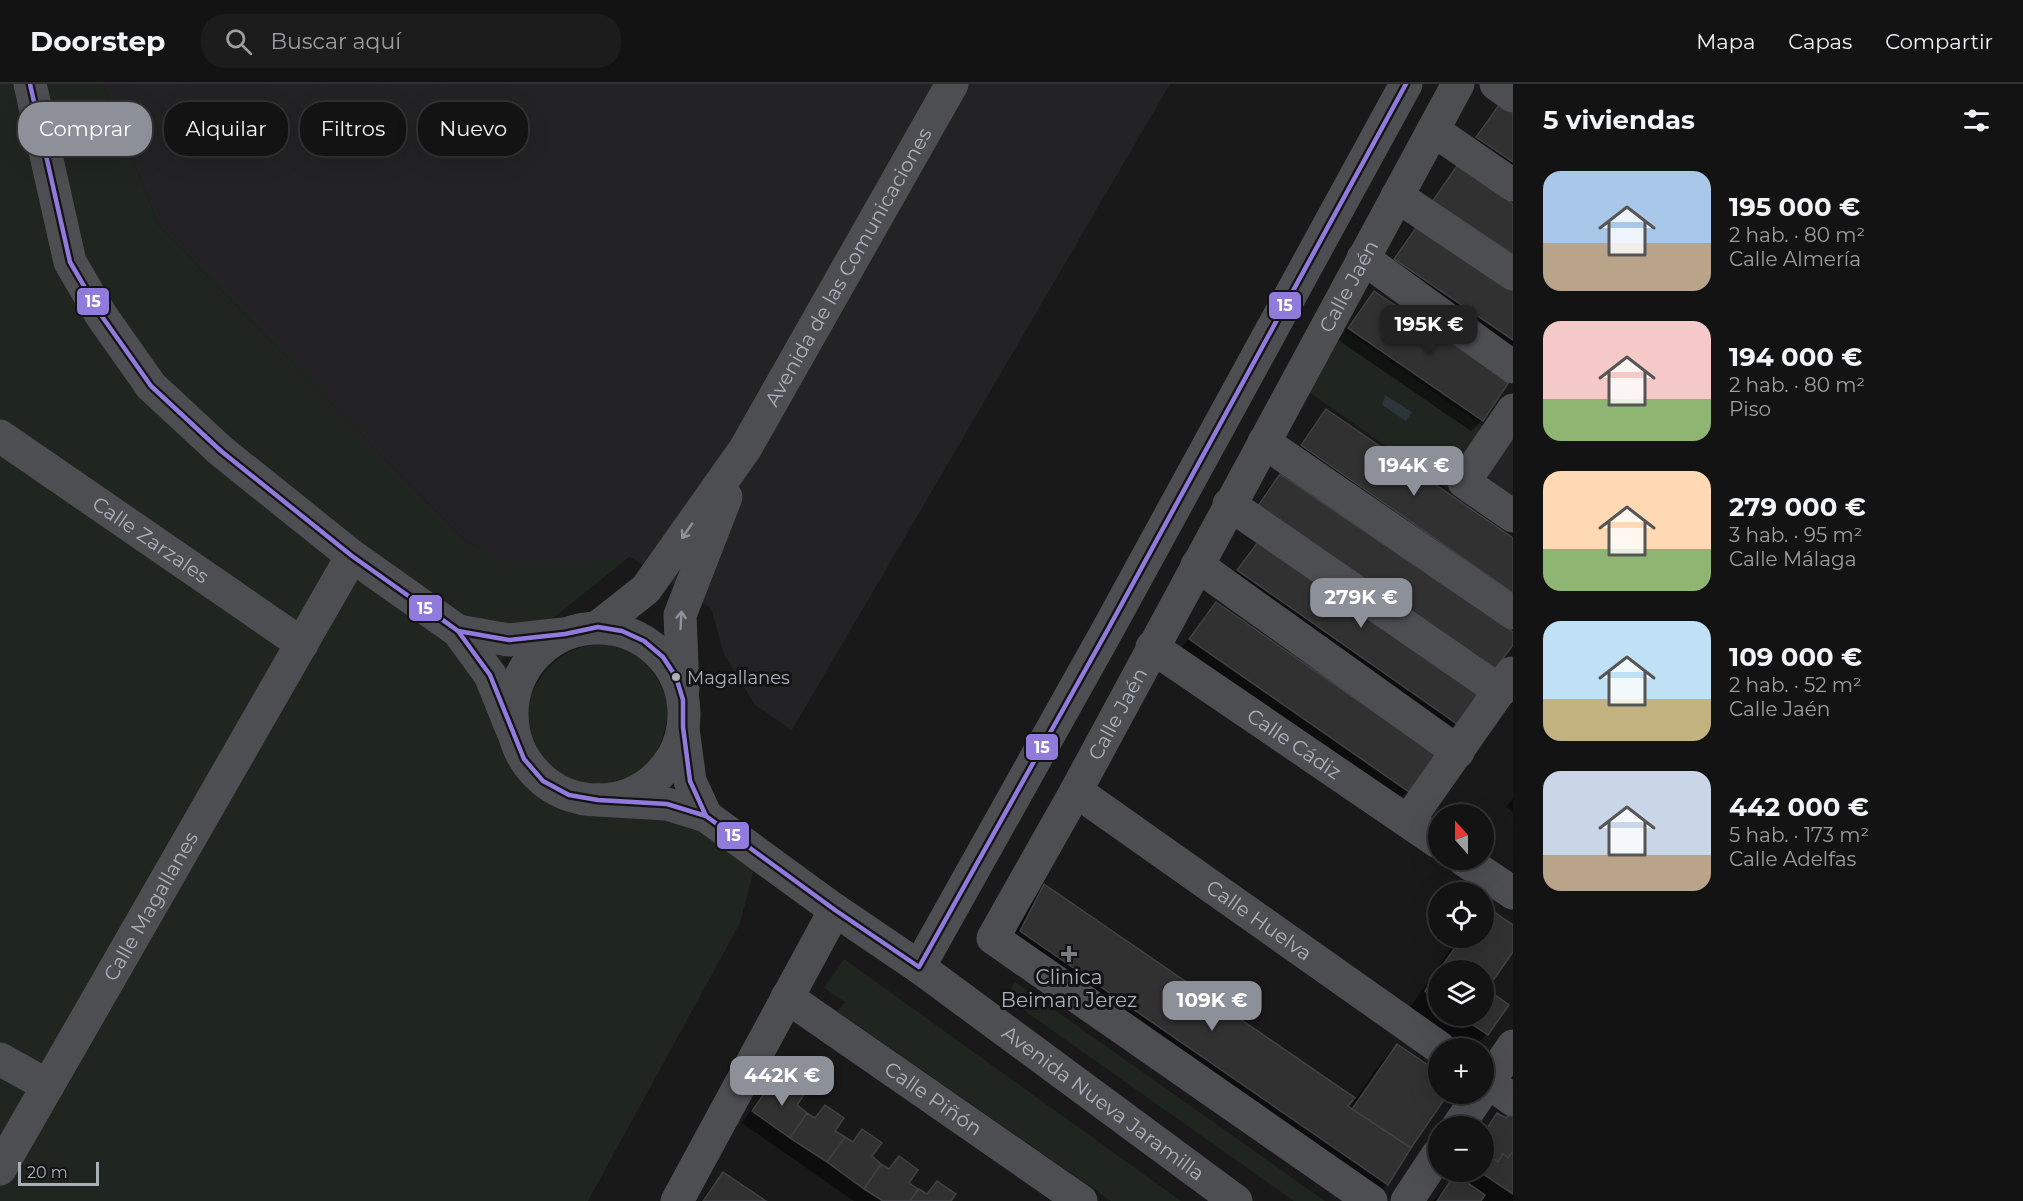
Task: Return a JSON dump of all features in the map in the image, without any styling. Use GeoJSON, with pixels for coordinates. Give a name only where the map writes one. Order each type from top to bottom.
{"type":"FeatureCollection","features":[{"type":"Feature","properties":{"kind":"street"},"geometry":{"type":"LineString","coordinates":[[30,84],[70,262],[101,315],[151,386],[221,451],[352,556],[458,631],[490,675],[524,759],[543,781],[569,795],[598,800],[622,796],[644,787],[662,771],[676,751],[683,713],[676,677],[663,657],[644,641],[622,631],[598,627],[566,634],[509,640],[458,631]]}},
{"type":"Feature","properties":{"kind":"street","name":"Avenida de las Comunicaciones"},"geometry":{"type":"LineString","coordinates":[[598,627],[646,589],[745,449],[952,84]]}},
{"type":"Feature","properties":{"kind":"street"},"geometry":{"type":"LineString","coordinates":[[919,967],[1107,631],[1406,84]]}},
{"type":"Feature","properties":{"kind":"street","name":"Calle Jaén"},"geometry":{"type":"LineString","coordinates":[[1371,1201],[993,938],[1076,791],[1229,504],[1458,84]]}},
{"type":"Feature","properties":{"kind":"street"},"geometry":{"type":"LineString","coordinates":[[1496,84],[1513,96]]}},
{"type":"Feature","properties":{"kind":"street"},"geometry":{"type":"LineString","coordinates":[[1433,130],[1513,185]]}},
{"type":"Feature","properties":{"kind":"street"},"geometry":{"type":"LineString","coordinates":[[1397,196],[1513,274]]}},
{"type":"Feature","properties":{"kind":"street"},"geometry":{"type":"LineString","coordinates":[[1363,258],[1513,367]]}},
{"type":"Feature","properties":{"kind":"street"},"geometry":{"type":"LineString","coordinates":[[1513,410],[1464,482],[1513,516]]}},
{"type":"Feature","properties":{"kind":"street","name":"Calle Zarzales"},"geometry":{"type":"LineString","coordinates":[[0,436],[302,644]]}},
{"type":"Feature","properties":{"kind":"street"},"geometry":{"type":"LineString","coordinates":[[1264,442],[1513,613]]}},
{"type":"Feature","properties":{"kind":"street","name":"Avenida de las Comunicaciones"},"geometry":{"type":"LineString","coordinates":[[683,713],[680,615],[745,449]]}},
{"type":"Feature","properties":{"kind":"street"},"geometry":{"type":"LineString","coordinates":[[1229,504],[1506,681],[1408,821]]}},
{"type":"Feature","properties":{"kind":"street","name":"Calle Magallanes"},"geometry":{"type":"LineString","coordinates":[[0,1169],[352,556]]}},
{"type":"Feature","properties":{"kind":"street"},"geometry":{"type":"LineString","coordinates":[[1197,565],[1458,752]]}},
{"type":"Feature","properties":{"kind":"street"},"geometry":{"type":"LineString","coordinates":[[513,732],[511,708],[516,684],[528,663],[545,646],[566,634]]}},
{"type":"Feature","properties":{"kind":"street","name":"Calle Cádiz"},"geometry":{"type":"LineString","coordinates":[[1152,647],[1428,835]]}},
{"type":"Feature","properties":{"kind":"street","name":"Avenida Nueva Jaramilla"},"geometry":{"type":"LineString","coordinates":[[683,713],[690,781],[706,816]]}},
{"type":"Feature","properties":{"kind":"street","name":"Calle Huelva"},"geometry":{"type":"LineString","coordinates":[[1076,791],[1428,1040]]}},
{"type":"Feature","properties":{"kind":"street","name":"Avenida Nueva Jaramilla"},"geometry":{"type":"LineString","coordinates":[[598,800],[667,804],[706,816],[835,910],[919,967],[1236,1201]]}},
{"type":"Feature","properties":{"kind":"street"},"geometry":{"type":"LineString","coordinates":[[1479,870],[1513,893]]}},
{"type":"Feature","properties":{"kind":"street"},"geometry":{"type":"LineString","coordinates":[[677,1201],[835,910]]}},
{"type":"Feature","properties":{"kind":"street","name":"Calle Piñón"},"geometry":{"type":"LineString","coordinates":[[787,997],[1081,1201]]}},
{"type":"Feature","properties":{"kind":"street"},"geometry":{"type":"LineString","coordinates":[[1494,1082],[1513,1046]]}},
{"type":"Feature","properties":{"kind":"street"},"geometry":{"type":"LineString","coordinates":[[0,1059],[48,1086]]}},
{"type":"Feature","properties":{"kind":"street"},"geometry":{"type":"LineString","coordinates":[[1467,1116],[1477,1104]]}},
{"type":"Feature","properties":{"kind":"street"},"geometry":{"type":"LineString","coordinates":[[1407,1201],[1428,1169]]}},
{"type":"Feature","properties":{"kind":"shaded area"},"geometry":{"type":"Polygon","coordinates":[[[0,84],[103,84],[110,102],[18,102],[18,156],[131,156],[159,226],[465,541],[520,568],[629,557],[500,661],[534,689],[545,672],[559,659],[575,650],[592,645],[609,645],[626,650],[642,660],[663,690],[668,709],[662,739],[657,750],[651,760],[637,772],[754,869],[740,923],[588,1201],[0,1201],[0,84]]]}},
{"type":"Feature","properties":{"kind":"shaded area"},"geometry":{"type":"Polygon","coordinates":[[[103,84],[1170,84],[792,730],[755,705],[724,654],[711,608],[630,557],[594,566],[520,569],[465,541],[159,226],[131,156],[152,156],[152,102],[110,102],[103,84]]]}},
{"type":"Feature","properties":{"kind":"shaded area"},"geometry":{"type":"Polygon","coordinates":[[[1330,320],[1496,435],[1456,495],[1296,383],[1330,320]]]}},
{"type":"Feature","properties":{"kind":"shaded area"},"geometry":{"type":"Polygon","coordinates":[[[1385,395],[1412,412],[1406,421],[1382,405],[1385,395]]]}},
{"type":"Feature","properties":{"kind":"shaded area"},"geometry":{"type":"Polygon","coordinates":[[[1513,410],[1513,516],[1464,482],[1513,410]]]}},
{"type":"Feature","properties":{"kind":"shaded area"},"geometry":{"type":"Polygon","coordinates":[[[844,959],[1181,1201],[1111,1201],[837,1011],[845,1002],[824,988],[844,959]]]}},
{"type":"Feature","properties":{"kind":"shaded area"},"geometry":{"type":"Polygon","coordinates":[[[1015,982],[1325,1201],[1294,1201],[1005,997],[1015,982]]]}},
{"type":"Feature","properties":{"kind":"building"},"geometry":{"type":"Polygon","coordinates":[[[1502,101],[1513,108],[1513,162],[1476,137],[1502,101]]]}},
{"type":"Feature","properties":{"kind":"building"},"geometry":{"type":"Polygon","coordinates":[[[1457,166],[1513,204],[1513,259],[1431,203],[1457,166]]]}},
{"type":"Feature","properties":{"kind":"building"},"geometry":{"type":"Polygon","coordinates":[[[1420,222],[1513,284],[1513,340],[1394,259],[1420,222]]]}},
{"type":"Feature","properties":{"kind":"building"},"geometry":{"type":"Polygon","coordinates":[[[1374,291],[1509,382],[1483,421],[1348,328],[1374,291]]]}},
{"type":"Feature","properties":{"kind":"building"},"geometry":{"type":"Polygon","coordinates":[[[1326,409],[1513,538],[1513,593],[1301,445],[1326,409]]]}},
{"type":"Feature","properties":{"kind":"building"},"geometry":{"type":"Polygon","coordinates":[[[1280,474],[1513,632],[1513,645],[1492,673],[1255,510],[1280,474]]]}},
{"type":"Feature","properties":{"kind":"building"},"geometry":{"type":"Polygon","coordinates":[[[1264,534],[1484,687],[1457,724],[1237,570],[1264,534]]]}},
{"type":"Feature","properties":{"kind":"building"},"geometry":{"type":"Polygon","coordinates":[[[1216,602],[1436,755],[1409,792],[1189,639],[1216,602]]]}},
{"type":"Feature","properties":{"kind":"building"},"geometry":{"type":"Polygon","coordinates":[[[1044,884],[1355,1098],[1348,1106],[1411,1148],[1388,1185],[1020,931],[1044,884]]]}},
{"type":"Feature","properties":{"kind":"building"},"geometry":{"type":"Polygon","coordinates":[[[1494,912],[1513,925],[1513,952],[1494,979],[1494,960],[1446,960],[1455,948],[1494,948],[1494,912]]]}},
{"type":"Feature","properties":{"kind":"building"},"geometry":{"type":"Polygon","coordinates":[[[1494,994],[1509,1005],[1488,1035],[1475,1026],[1494,1026],[1494,994]]]}},
{"type":"Feature","properties":{"kind":"building"},"geometry":{"type":"Polygon","coordinates":[[[1397,1044],[1428,1065],[1428,1104],[1441,1104],[1433,1116],[1428,1116],[1428,1123],[1411,1148],[1352,1109],[1397,1044]]]}},
{"type":"Feature","properties":{"kind":"building"},"geometry":{"type":"Polygon","coordinates":[[[787,1078],[806,1092],[797,1105],[807,1113],[790,1138],[752,1111],[769,1086],[777,1091],[787,1078]]]}},
{"type":"Feature","properties":{"kind":"building"},"geometry":{"type":"Polygon","coordinates":[[[825,1105],[844,1118],[835,1131],[845,1137],[827,1162],[790,1138],[807,1113],[815,1118],[825,1105]]]}},
{"type":"Feature","properties":{"kind":"building"},"geometry":{"type":"Polygon","coordinates":[[[1513,1111],[1513,1151],[1508,1158],[1503,1153],[1498,1162],[1494,1159],[1494,1118],[1497,1113],[1506,1118],[1513,1111]]]}},
{"type":"Feature","properties":{"kind":"building"},"geometry":{"type":"Polygon","coordinates":[[[862,1129],[882,1143],[872,1156],[881,1164],[864,1189],[827,1162],[845,1137],[853,1142],[862,1129]]]}},
{"type":"Feature","properties":{"kind":"building"},"geometry":{"type":"Polygon","coordinates":[[[1513,1151],[1513,1194],[1494,1181],[1494,1159],[1498,1162],[1503,1153],[1508,1158],[1513,1151]]]}},
{"type":"Feature","properties":{"kind":"building"},"geometry":{"type":"Polygon","coordinates":[[[899,1156],[918,1170],[909,1183],[918,1189],[910,1201],[883,1201],[864,1189],[881,1164],[889,1169],[899,1156]]]}},
{"type":"Feature","properties":{"kind":"building"},"geometry":{"type":"Polygon","coordinates":[[[723,1172],[766,1201],[703,1201],[723,1172]]]}},
{"type":"Feature","properties":{"kind":"building"},"geometry":{"type":"Polygon","coordinates":[[[937,1181],[956,1194],[951,1201],[910,1201],[919,1189],[927,1194],[937,1181]]]}},
{"type":"Feature","properties":{"kind":"building"},"geometry":{"type":"Polygon","coordinates":[[[1450,1182],[1466,1182],[1485,1195],[1481,1201],[1437,1201],[1450,1182]]]}},
{"type":"Feature","properties":{"kind":"transit line","name":"15"},"geometry":{"type":"LineString","coordinates":[[30,84],[70,262],[101,315],[151,386],[221,451],[352,556],[458,631],[509,640],[565,634],[598,627],[622,631],[644,641],[663,657],[676,677],[683,700],[683,727],[690,781],[706,816],[835,910],[919,967]]}},
{"type":"Feature","properties":{"kind":"transit line","name":"15"},"geometry":{"type":"LineString","coordinates":[[919,967],[1107,631],[1406,84]]}},
{"type":"Feature","properties":{"kind":"transit line","name":"15"},"geometry":{"type":"LineString","coordinates":[[432,612],[458,631],[490,675],[524,759],[543,781],[569,795],[598,800],[667,804],[706,816],[738,839]]}},
{"type":"Feature","properties":{"kind":"place","name":"Magallanes"},"geometry":{"type":"Point","coordinates":[676,677]}},
{"type":"Feature","properties":{"kind":"place","name":"Clinica Beiman Jerez"},"geometry":{"type":"Point","coordinates":[1069,954]}}]}
